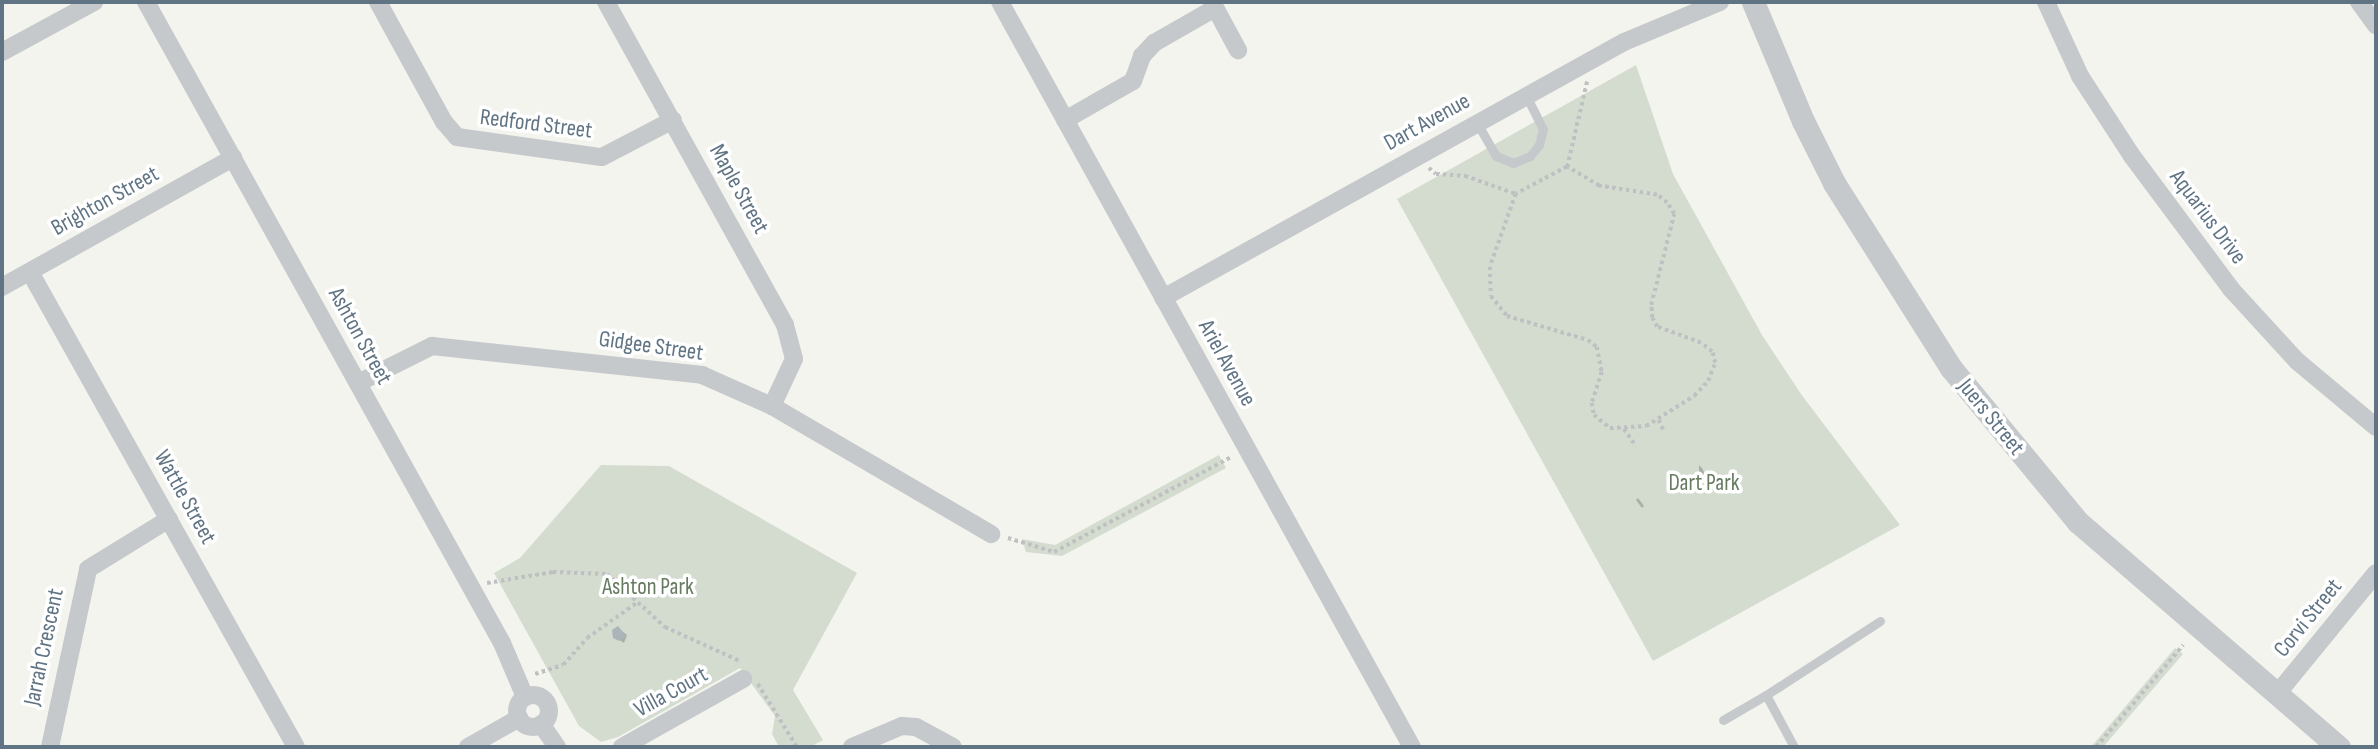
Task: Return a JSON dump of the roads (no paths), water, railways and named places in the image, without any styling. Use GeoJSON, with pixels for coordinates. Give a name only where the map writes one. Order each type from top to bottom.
{"type":"FeatureCollection","features":[{"type":"Feature","properties":{"kind":"street"},"geometry":{"type":"LineString","coordinates":[[2,52],[94,2]]}},
{"type":"Feature","properties":{"kind":"street","name":"Ashton Street"},"geometry":{"type":"LineString","coordinates":[[146,2],[502,643],[525,697]]}},
{"type":"Feature","properties":{"kind":"street","name":"Redford Street"},"geometry":{"type":"LineString","coordinates":[[378,2],[444,122],[457,137],[478,144],[602,157],[673,120]]}},
{"type":"Feature","properties":{"kind":"street","name":"Maple Street"},"geometry":{"type":"LineString","coordinates":[[606,2],[785,325],[794,359],[772,406]]}},
{"type":"Feature","properties":{"kind":"street","name":"Ariel Avenue"},"geometry":{"type":"LineString","coordinates":[[1000,2],[1412,747]]}},
{"type":"Feature","properties":{"kind":"street","name":"Dart Avenue"},"geometry":{"type":"LineString","coordinates":[[1163,298],[1593,59],[1720,2]]}},
{"type":"Feature","properties":{"kind":"street","name":"Juers Street"},"geometry":{"type":"LineString","coordinates":[[1754,2],[1802,121],[1834,183],[1951,368],[2078,522],[2140,580],[2339,747]]}},
{"type":"Feature","properties":{"kind":"street","name":"Aquarius Drive"},"geometry":{"type":"LineString","coordinates":[[2046,2],[2095,99],[2231,289],[2297,360],[2376,426]]}},
{"type":"Feature","properties":{"kind":"street"},"geometry":{"type":"LineString","coordinates":[[2359,2],[2376,26]]}},
{"type":"Feature","properties":{"kind":"street"},"geometry":{"type":"LineString","coordinates":[[1065,120],[1133,81],[1142,56],[1154,43],[1213,5],[1238,50]]}},
{"type":"Feature","properties":{"kind":"street","name":"Brighton Street"},"geometry":{"type":"LineString","coordinates":[[2,287],[233,158]]}},
{"type":"Feature","properties":{"kind":"street","name":"Wattle Street"},"geometry":{"type":"LineString","coordinates":[[30,272],[296,747]]}},
{"type":"Feature","properties":{"kind":"street","name":"Gidgee Street"},"geometry":{"type":"LineString","coordinates":[[358,383],[414,353],[449,346],[702,375],[772,406],[991,534]]}},
{"type":"Feature","properties":{"kind":"street","name":"Jarrah Crescent"},"geometry":{"type":"LineString","coordinates":[[50,747],[88,569],[169,519]]}},
{"type":"Feature","properties":{"kind":"street","name":"Corvi Street"},"geometry":{"type":"LineString","coordinates":[[2277,694],[2376,573]]}},
{"type":"Feature","properties":{"kind":"street","name":"Villa Court"},"geometry":{"type":"LineString","coordinates":[[622,747],[746,672]]}},
{"type":"Feature","properties":{"kind":"street"},"geometry":{"type":"LineString","coordinates":[[539,696],[546,703],[547,717],[541,724],[531,726],[519,718],[517,709],[525,697],[539,696]]}},
{"type":"Feature","properties":{"kind":"street"},"geometry":{"type":"LineString","coordinates":[[468,747],[519,718]]}},
{"type":"Feature","properties":{"kind":"street"},"geometry":{"type":"LineString","coordinates":[[541,724],[557,747]]}},
{"type":"Feature","properties":{"kind":"street"},"geometry":{"type":"LineString","coordinates":[[852,747],[902,726],[916,727],[953,747]]}},
{"type":"Feature","properties":{"kind":"lane"},"geometry":{"type":"LineString","coordinates":[[1477,123],[1496,156],[1513,163],[1530,156],[1539,145],[1543,128],[1526,95]]}},
{"type":"Feature","properties":{"kind":"lane"},"geometry":{"type":"LineString","coordinates":[[1723,720],[1880,621]]}},
{"type":"Feature","properties":{"kind":"lane"},"geometry":{"type":"LineString","coordinates":[[1766,695],[1794,747]]}},
{"type":"Feature","properties":{"kind":"park label","name":"Dart Park"},"geometry":{"type":"Point","coordinates":[1704,483]}},
{"type":"Feature","properties":{"kind":"park label","name":"Ashton Park"},"geometry":{"type":"Point","coordinates":[648,587]}}]}
